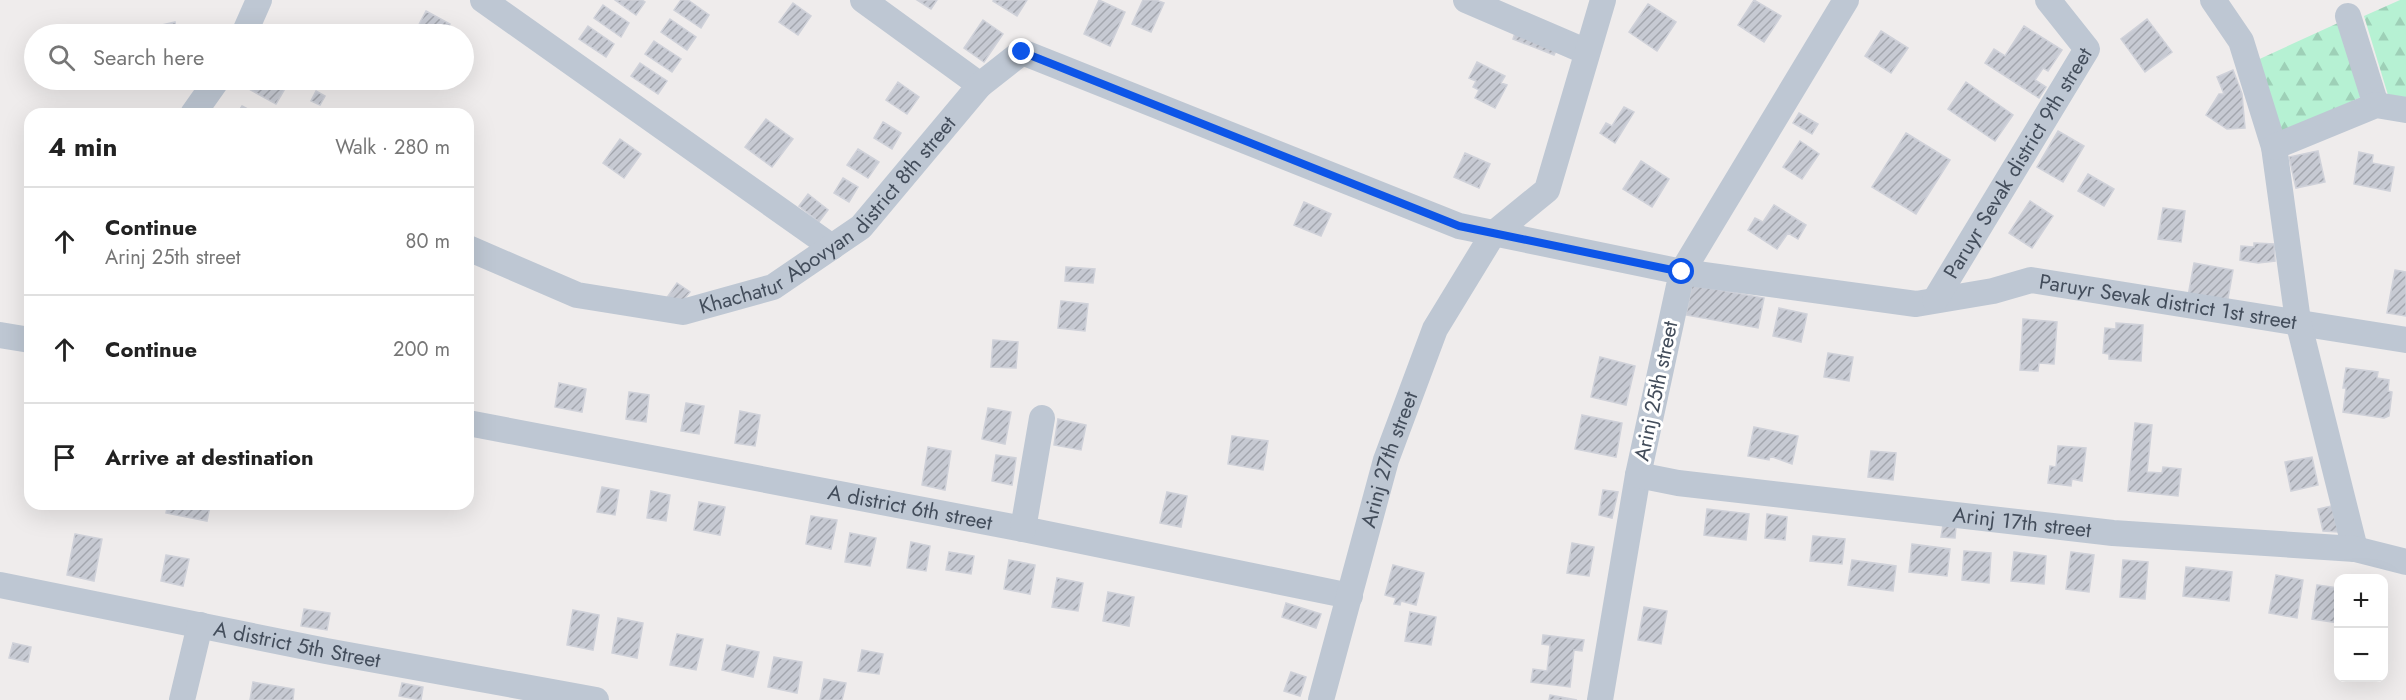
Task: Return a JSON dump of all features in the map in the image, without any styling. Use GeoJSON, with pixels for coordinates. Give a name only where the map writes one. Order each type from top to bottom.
{"type":"FeatureCollection","features":[{"type":"Feature","properties":{"kind":"street"},"geometry":{"type":"LineString","coordinates":[[248,24],[259,0]]}},
{"type":"Feature","properties":{"kind":"street"},"geometry":{"type":"LineString","coordinates":[[483,0],[832,247]]}},
{"type":"Feature","properties":{"kind":"street"},"geometry":{"type":"LineString","coordinates":[[864,0],[980,85]]}},
{"type":"Feature","properties":{"kind":"street"},"geometry":{"type":"LineString","coordinates":[[1466,0],[1587,52]]}},
{"type":"Feature","properties":{"kind":"street","name":"Arinj 27th street"},"geometry":{"type":"LineString","coordinates":[[1321,700],[1386,460],[1435,329],[1493,234],[1547,190],[1603,0]]}},
{"type":"Feature","properties":{"kind":"street","name":"Arinj 25th street"},"geometry":{"type":"LineString","coordinates":[[1600,700],[1638,475],[1682,272],[1846,0]]}},
{"type":"Feature","properties":{"kind":"street","name":"Paruyr Sevak district 9th street"},"geometry":{"type":"LineString","coordinates":[[1935,300],[2087,49],[2048,0]]}},
{"type":"Feature","properties":{"kind":"street"},"geometry":{"type":"LineString","coordinates":[[2213,0],[2241,41],[2274,147],[2298,321],[2355,549]]}},
{"type":"Feature","properties":{"kind":"street"},"geometry":{"type":"LineString","coordinates":[[2348,16],[2376,105]]}},
{"type":"Feature","properties":{"kind":"street","name":"Khachatur Abovyan district 8th street"},"geometry":{"type":"LineString","coordinates":[[474,251],[577,295],[683,312],[773,287],[861,227],[980,85],[1022,52],[1459,226],[1493,234]]}},
{"type":"Feature","properties":{"kind":"street"},"geometry":{"type":"LineString","coordinates":[[197,108],[210,90]]}},
{"type":"Feature","properties":{"kind":"street"},"geometry":{"type":"LineString","coordinates":[[2274,147],[2376,105],[2406,110]]}},
{"type":"Feature","properties":{"kind":"street"},"geometry":{"type":"LineString","coordinates":[[1493,234],[1682,272]]}},
{"type":"Feature","properties":{"kind":"street","name":"Paruyr Sevak district 1st street"},"geometry":{"type":"LineString","coordinates":[[1682,272],[1916,304],[1993,291],[2031,280],[2406,340]]}},
{"type":"Feature","properties":{"kind":"street"},"geometry":{"type":"LineString","coordinates":[[0,335],[24,339]]}},
{"type":"Feature","properties":{"kind":"street"},"geometry":{"type":"LineString","coordinates":[[1023,529],[1042,418]]}},
{"type":"Feature","properties":{"kind":"street","name":"A district 6th street"},"geometry":{"type":"LineString","coordinates":[[474,424],[1023,529],[1350,596]]}},
{"type":"Feature","properties":{"kind":"street","name":"Arinj 17th street"},"geometry":{"type":"LineString","coordinates":[[1638,475],[1678,483],[2113,533],[2355,549],[2406,562]]}},
{"type":"Feature","properties":{"kind":"street","name":"A district 5th Street"},"geometry":{"type":"LineString","coordinates":[[0,585],[338,653],[596,700]]}},
{"type":"Feature","properties":{"kind":"street"},"geometry":{"type":"LineString","coordinates":[[182,700],[200,625]]}},
{"type":"Feature","properties":{"kind":"green space"},"geometry":{"type":"Polygon","coordinates":[[[2400,0],[2406,0],[2406,99],[2388,95],[2364,16],[2400,0]]]}},
{"type":"Feature","properties":{"kind":"green space"},"geometry":{"type":"Polygon","coordinates":[[[2338,23],[2361,97],[2280,135],[2253,62],[2338,23]]]}},
{"type":"Feature","properties":{"kind":"building"},"geometry":{"type":"Polygon","coordinates":[[[615,0],[642,0],[645,2],[636,15],[615,0]]]}},
{"type":"Feature","properties":{"kind":"building"},"geometry":{"type":"Polygon","coordinates":[[[681,0],[688,0],[709,15],[701,28],[674,10],[681,0]]]}},
{"type":"Feature","properties":{"kind":"building"},"geometry":{"type":"Polygon","coordinates":[[[917,0],[937,0],[931,9],[917,0]]]}},
{"type":"Feature","properties":{"kind":"building"},"geometry":{"type":"Polygon","coordinates":[[[994,0],[1027,0],[1017,16],[994,0]]]}},
{"type":"Feature","properties":{"kind":"building"},"geometry":{"type":"Polygon","coordinates":[[[1099,0],[1125,12],[1110,46],[1084,34],[1099,0]]]}},
{"type":"Feature","properties":{"kind":"building"},"geometry":{"type":"Polygon","coordinates":[[[1143,0],[1156,0],[1164,3],[1151,32],[1132,24],[1143,0]]]}},
{"type":"Feature","properties":{"kind":"building"},"geometry":{"type":"Polygon","coordinates":[[[1754,0],[1781,16],[1764,42],[1738,25],[1754,0]]]}},
{"type":"Feature","properties":{"kind":"building"},"geometry":{"type":"Polygon","coordinates":[[[793,3],[811,16],[798,35],[779,22],[793,3]]]}},
{"type":"Feature","properties":{"kind":"building"},"geometry":{"type":"Polygon","coordinates":[[[1648,4],[1676,22],[1657,51],[1629,32],[1648,4]]]}},
{"type":"Feature","properties":{"kind":"building"},"geometry":{"type":"Polygon","coordinates":[[[603,5],[629,23],[621,37],[594,18],[603,5]]]}},
{"type":"Feature","properties":{"kind":"building"},"geometry":{"type":"Polygon","coordinates":[[[426,11],[450,24],[419,24],[426,11]]]}},
{"type":"Feature","properties":{"kind":"building"},"geometry":{"type":"Polygon","coordinates":[[[670,19],[696,37],[687,50],[661,32],[670,19]]]}},
{"type":"Feature","properties":{"kind":"building"},"geometry":{"type":"Polygon","coordinates":[[[2147,19],[2172,52],[2145,72],[2121,39],[2147,19]]]}},
{"type":"Feature","properties":{"kind":"building"},"geometry":{"type":"Polygon","coordinates":[[[983,20],[1003,34],[984,62],[964,48],[983,20]]]}},
{"type":"Feature","properties":{"kind":"building"},"geometry":{"type":"Polygon","coordinates":[[[588,26],[614,44],[606,57],[579,39],[588,26]]]}},
{"type":"Feature","properties":{"kind":"building"},"geometry":{"type":"Polygon","coordinates":[[[2024,26],[2062,50],[2048,71],[2043,68],[2035,80],[2046,87],[2039,98],[1985,63],[1994,49],[2005,56],[2024,26]]]}},
{"type":"Feature","properties":{"kind":"building"},"geometry":{"type":"Polygon","coordinates":[[[1516,30],[1558,47],[1554,55],[1513,39],[1516,30]]]}},
{"type":"Feature","properties":{"kind":"building"},"geometry":{"type":"Polygon","coordinates":[[[1881,31],[1908,48],[1891,73],[1865,56],[1881,31]]]}},
{"type":"Feature","properties":{"kind":"building"},"geometry":{"type":"Polygon","coordinates":[[[654,41],[681,59],[672,72],[645,54],[654,41]]]}},
{"type":"Feature","properties":{"kind":"building"},"geometry":{"type":"Polygon","coordinates":[[[1477,62],[1505,76],[1501,83],[1507,85],[1495,108],[1475,98],[1479,90],[1473,87],[1476,81],[1469,78],[1477,62]]]}},
{"type":"Feature","properties":{"kind":"building"},"geometry":{"type":"Polygon","coordinates":[[[640,63],[667,81],[658,94],[631,76],[640,63]]]}},
{"type":"Feature","properties":{"kind":"building"},"geometry":{"type":"Polygon","coordinates":[[[2233,70],[2242,94],[2245,128],[2227,129],[2206,115],[2219,94],[2224,94],[2217,77],[2233,70]]]}},
{"type":"Feature","properties":{"kind":"building"},"geometry":{"type":"Polygon","coordinates":[[[898,82],[919,97],[907,114],[886,100],[898,82]]]}},
{"type":"Feature","properties":{"kind":"building"},"geometry":{"type":"Polygon","coordinates":[[[1966,82],[2013,115],[1995,141],[1948,109],[1966,82]]]}},
{"type":"Feature","properties":{"kind":"building"},"geometry":{"type":"Polygon","coordinates":[[[251,90],[284,90],[276,104],[251,90]]]}},
{"type":"Feature","properties":{"kind":"building"},"geometry":{"type":"Polygon","coordinates":[[[316,91],[325,96],[320,105],[311,101],[316,91]]]}},
{"type":"Feature","properties":{"kind":"building"},"geometry":{"type":"Polygon","coordinates":[[[1624,107],[1634,112],[1615,143],[1600,133],[1606,123],[1612,126],[1624,107]]]}},
{"type":"Feature","properties":{"kind":"building"},"geometry":{"type":"Polygon","coordinates":[[[1799,113],[1818,124],[1812,134],[1793,123],[1799,113]]]}},
{"type":"Feature","properties":{"kind":"building"},"geometry":{"type":"Polygon","coordinates":[[[766,119],[793,139],[772,167],[745,147],[766,119]]]}},
{"type":"Feature","properties":{"kind":"building"},"geometry":{"type":"Polygon","coordinates":[[[883,122],[901,133],[892,149],[874,138],[883,122]]]}},
{"type":"Feature","properties":{"kind":"building"},"geometry":{"type":"Polygon","coordinates":[[[2058,131],[2084,146],[2063,182],[2037,167],[2058,131]]]}},
{"type":"Feature","properties":{"kind":"building"},"geometry":{"type":"Polygon","coordinates":[[[1906,133],[1950,160],[1916,214],[1872,187],[1906,133]]]}},
{"type":"Feature","properties":{"kind":"building"},"geometry":{"type":"Polygon","coordinates":[[[620,139],[641,154],[624,178],[603,163],[620,139]]]}},
{"type":"Feature","properties":{"kind":"building"},"geometry":{"type":"Polygon","coordinates":[[[1800,141],[1819,154],[1802,179],[1783,167],[1800,141]]]}},
{"type":"Feature","properties":{"kind":"building"},"geometry":{"type":"Polygon","coordinates":[[[858,149],[879,162],[868,178],[847,165],[858,149]]]}},
{"type":"Feature","properties":{"kind":"building"},"geometry":{"type":"Polygon","coordinates":[[[2318,151],[2325,182],[2296,188],[2289,157],[2318,151]]]}},
{"type":"Feature","properties":{"kind":"building"},"geometry":{"type":"Polygon","coordinates":[[[2359,152],[2373,155],[2372,163],[2394,167],[2390,191],[2354,184],[2359,152]]]}},
{"type":"Feature","properties":{"kind":"building"},"geometry":{"type":"Polygon","coordinates":[[[1465,153],[1490,164],[1479,188],[1454,177],[1465,153]]]}},
{"type":"Feature","properties":{"kind":"building"},"geometry":{"type":"Polygon","coordinates":[[[1641,161],[1669,179],[1652,207],[1623,189],[1641,161]]]}},
{"type":"Feature","properties":{"kind":"building"},"geometry":{"type":"Polygon","coordinates":[[[2088,174],[2114,189],[2104,206],[2078,191],[2088,174]]]}},
{"type":"Feature","properties":{"kind":"building"},"geometry":{"type":"Polygon","coordinates":[[[843,178],[858,187],[849,202],[834,193],[843,178]]]}},
{"type":"Feature","properties":{"kind":"building"},"geometry":{"type":"Polygon","coordinates":[[[808,194],[828,210],[819,222],[799,206],[808,194]]]}},
{"type":"Feature","properties":{"kind":"building"},"geometry":{"type":"Polygon","coordinates":[[[2030,201],[2053,216],[2032,248],[2009,233],[2030,201]]]}},
{"type":"Feature","properties":{"kind":"building"},"geometry":{"type":"Polygon","coordinates":[[[1304,202],[1331,214],[1321,236],[1294,225],[1304,202]]]}},
{"type":"Feature","properties":{"kind":"building"},"geometry":{"type":"Polygon","coordinates":[[[1774,205],[1806,225],[1798,239],[1788,233],[1777,249],[1748,230],[1755,218],[1763,222],[1774,205]]]}},
{"type":"Feature","properties":{"kind":"building"},"geometry":{"type":"Polygon","coordinates":[[[2163,208],[2185,211],[2181,242],[2158,239],[2163,208]]]}},
{"type":"Feature","properties":{"kind":"building"},"geometry":{"type":"Polygon","coordinates":[[[2254,243],[2274,244],[2275,261],[2258,263],[2240,260],[2241,246],[2254,247],[2254,243]]]}},
{"type":"Feature","properties":{"kind":"building"},"geometry":{"type":"Polygon","coordinates":[[[2194,263],[2233,270],[2227,304],[2188,296],[2194,263]]]}},
{"type":"Feature","properties":{"kind":"building"},"geometry":{"type":"Polygon","coordinates":[[[1066,267],[1095,269],[1093,283],[1065,281],[1066,267]]]}},
{"type":"Feature","properties":{"kind":"building"},"geometry":{"type":"Polygon","coordinates":[[[2395,270],[2406,272],[2406,316],[2387,313],[2395,270]]]}},
{"type":"Feature","properties":{"kind":"building"},"geometry":{"type":"Polygon","coordinates":[[[677,283],[690,292],[682,302],[666,299],[677,283]]]}},
{"type":"Feature","properties":{"kind":"building"},"geometry":{"type":"Polygon","coordinates":[[[1692,285],[1764,298],[1758,328],[1686,315],[1692,285]]]}},
{"type":"Feature","properties":{"kind":"building"},"geometry":{"type":"Polygon","coordinates":[[[1061,301],[1088,304],[1085,331],[1058,328],[1061,301]]]}},
{"type":"Feature","properties":{"kind":"building"},"geometry":{"type":"Polygon","coordinates":[[[1779,308],[1807,314],[1801,342],[1773,336],[1779,308]]]}},
{"type":"Feature","properties":{"kind":"building"},"geometry":{"type":"Polygon","coordinates":[[[2023,319],[2057,322],[2054,364],[2039,363],[2038,371],[2020,370],[2023,319]]]}},
{"type":"Feature","properties":{"kind":"building"},"geometry":{"type":"Polygon","coordinates":[[[2116,323],[2143,325],[2141,361],[2109,359],[2109,354],[2103,353],[2105,328],[2116,329],[2116,323]]]}},
{"type":"Feature","properties":{"kind":"building"},"geometry":{"type":"Polygon","coordinates":[[[993,340],[1018,342],[1016,368],[991,367],[993,340]]]}},
{"type":"Feature","properties":{"kind":"building"},"geometry":{"type":"Polygon","coordinates":[[[1828,353],[1853,357],[1849,381],[1824,377],[1828,353]]]}},
{"type":"Feature","properties":{"kind":"building"},"geometry":{"type":"Polygon","coordinates":[[[1600,357],[1635,366],[1626,405],[1591,397],[1600,357]]]}},
{"type":"Feature","properties":{"kind":"building"},"geometry":{"type":"Polygon","coordinates":[[[2346,368],[2378,372],[2377,378],[2389,380],[2388,391],[2392,392],[2389,416],[2384,418],[2343,412],[2346,368]]]}},
{"type":"Feature","properties":{"kind":"building"},"geometry":{"type":"Polygon","coordinates":[[[559,383],[586,389],[582,412],[555,407],[559,383]]]}},
{"type":"Feature","properties":{"kind":"building"},"geometry":{"type":"Polygon","coordinates":[[[629,392],[649,395],[646,422],[626,419],[629,392]]]}},
{"type":"Feature","properties":{"kind":"building"},"geometry":{"type":"Polygon","coordinates":[[[686,403],[704,406],[699,434],[681,431],[686,403]]]}},
{"type":"Feature","properties":{"kind":"building"},"geometry":{"type":"Polygon","coordinates":[[[988,408],[1011,412],[1005,444],[982,439],[988,408]]]}},
{"type":"Feature","properties":{"kind":"building"},"geometry":{"type":"Polygon","coordinates":[[[740,411],[760,415],[755,446],[735,443],[740,411]]]}},
{"type":"Feature","properties":{"kind":"building"},"geometry":{"type":"Polygon","coordinates":[[[1582,415],[1622,423],[1616,457],[1575,449],[1582,415]]]}},
{"type":"Feature","properties":{"kind":"building"},"geometry":{"type":"Polygon","coordinates":[[[1058,419],[1086,425],[1081,450],[1054,445],[1058,419]]]}},
{"type":"Feature","properties":{"kind":"building"},"geometry":{"type":"Polygon","coordinates":[[[2135,423],[2152,425],[2147,472],[2162,473],[2163,467],[2181,469],[2178,496],[2128,491],[2135,423]]]}},
{"type":"Feature","properties":{"kind":"building"},"geometry":{"type":"Polygon","coordinates":[[[1754,427],[1798,436],[1792,464],[1770,456],[1769,460],[1748,456],[1754,427]]]}},
{"type":"Feature","properties":{"kind":"building"},"geometry":{"type":"Polygon","coordinates":[[[1232,436],[1268,441],[1263,470],[1228,464],[1232,436]]]}},
{"type":"Feature","properties":{"kind":"building"},"geometry":{"type":"Polygon","coordinates":[[[2058,446],[2086,448],[2082,481],[2072,479],[2071,486],[2048,483],[2050,466],[2056,467],[2058,446]]]}},
{"type":"Feature","properties":{"kind":"building"},"geometry":{"type":"Polygon","coordinates":[[[928,447],[951,451],[945,490],[922,485],[928,447]]]}},
{"type":"Feature","properties":{"kind":"building"},"geometry":{"type":"Polygon","coordinates":[[[1871,451],[1896,453],[1893,480],[1868,477],[1871,451]]]}},
{"type":"Feature","properties":{"kind":"building"},"geometry":{"type":"Polygon","coordinates":[[[996,455],[1016,458],[1012,485],[992,481],[996,455]]]}},
{"type":"Feature","properties":{"kind":"building"},"geometry":{"type":"Polygon","coordinates":[[[2312,457],[2318,485],[2291,491],[2285,462],[2312,457]]]}},
{"type":"Feature","properties":{"kind":"building"},"geometry":{"type":"Polygon","coordinates":[[[602,487],[619,490],[615,515],[597,512],[602,487]]]}},
{"type":"Feature","properties":{"kind":"building"},"geometry":{"type":"Polygon","coordinates":[[[1603,490],[1618,492],[1612,518],[1599,515],[1603,490]]]}},
{"type":"Feature","properties":{"kind":"building"},"geometry":{"type":"Polygon","coordinates":[[[651,491],[670,495],[666,521],[647,518],[651,491]]]}},
{"type":"Feature","properties":{"kind":"building"},"geometry":{"type":"Polygon","coordinates":[[[1167,492],[1187,496],[1181,527],[1160,523],[1167,492]]]}},
{"type":"Feature","properties":{"kind":"building"},"geometry":{"type":"Polygon","coordinates":[[[699,502],[725,507],[720,535],[694,530],[699,502]]]}},
{"type":"Feature","properties":{"kind":"building"},"geometry":{"type":"Polygon","coordinates":[[[2332,506],[2338,532],[2323,531],[2318,509],[2332,506]]]}},
{"type":"Feature","properties":{"kind":"building"},"geometry":{"type":"Polygon","coordinates":[[[1707,509],[1749,514],[1746,540],[1704,535],[1707,509]]]}},
{"type":"Feature","properties":{"kind":"building"},"geometry":{"type":"Polygon","coordinates":[[[167,510],[209,510],[207,521],[166,513],[167,510]]]}},
{"type":"Feature","properties":{"kind":"building"},"geometry":{"type":"Polygon","coordinates":[[[1767,514],[1787,517],[1785,540],[1765,538],[1767,514]]]}},
{"type":"Feature","properties":{"kind":"building"},"geometry":{"type":"Polygon","coordinates":[[[811,516],[837,520],[831,549],[806,544],[811,516]]]}},
{"type":"Feature","properties":{"kind":"building"},"geometry":{"type":"Polygon","coordinates":[[[1943,525],[1956,527],[1955,538],[1941,537],[1943,525]]]}},
{"type":"Feature","properties":{"kind":"building"},"geometry":{"type":"Polygon","coordinates":[[[850,533],[876,538],[870,566],[845,562],[850,533]]]}},
{"type":"Feature","properties":{"kind":"building"},"geometry":{"type":"Polygon","coordinates":[[[75,534],[102,539],[94,581],[67,575],[75,534]]]}},
{"type":"Feature","properties":{"kind":"building"},"geometry":{"type":"Polygon","coordinates":[[[1813,536],[1845,539],[1842,564],[1810,561],[1813,536]]]}},
{"type":"Feature","properties":{"kind":"building"},"geometry":{"type":"Polygon","coordinates":[[[911,542],[930,546],[926,571],[907,568],[911,542]]]}},
{"type":"Feature","properties":{"kind":"building"},"geometry":{"type":"Polygon","coordinates":[[[1572,543],[1594,547],[1589,576],[1567,573],[1572,543]]]}},
{"type":"Feature","properties":{"kind":"building"},"geometry":{"type":"Polygon","coordinates":[[[1912,544],[1950,549],[1947,576],[1909,572],[1912,544]]]}},
{"type":"Feature","properties":{"kind":"building"},"geometry":{"type":"Polygon","coordinates":[[[1964,551],[1991,553],[1989,583],[1962,580],[1964,551]]]}},
{"type":"Feature","properties":{"kind":"building"},"geometry":{"type":"Polygon","coordinates":[[[949,552],[974,556],[971,574],[946,570],[949,552]]]}},
{"type":"Feature","properties":{"kind":"building"},"geometry":{"type":"Polygon","coordinates":[[[2014,552],[2046,556],[2044,584],[2011,581],[2014,552]]]}},
{"type":"Feature","properties":{"kind":"building"},"geometry":{"type":"Polygon","coordinates":[[[2071,552],[2094,555],[2089,592],[2066,589],[2071,552]]]}},
{"type":"Feature","properties":{"kind":"building"},"geometry":{"type":"Polygon","coordinates":[[[166,555],[189,559],[183,586],[161,581],[166,555]]]}},
{"type":"Feature","properties":{"kind":"building"},"geometry":{"type":"Polygon","coordinates":[[[1009,560],[1035,565],[1030,594],[1004,589],[1009,560]]]}},
{"type":"Feature","properties":{"kind":"building"},"geometry":{"type":"Polygon","coordinates":[[[1852,560],[1896,566],[1893,591],[1848,585],[1852,560]]]}},
{"type":"Feature","properties":{"kind":"building"},"geometry":{"type":"Polygon","coordinates":[[[2123,560],[2148,562],[2145,599],[2120,597],[2123,560]]]}},
{"type":"Feature","properties":{"kind":"building"},"geometry":{"type":"Polygon","coordinates":[[[1393,565],[1424,573],[1416,605],[1401,601],[1400,605],[1394,604],[1396,598],[1385,595],[1393,565]]]}},
{"type":"Feature","properties":{"kind":"building"},"geometry":{"type":"Polygon","coordinates":[[[2186,567],[2232,572],[2229,601],[2183,596],[2186,567]]]}},
{"type":"Feature","properties":{"kind":"building"},"geometry":{"type":"Polygon","coordinates":[[[2276,575],[2303,580],[2297,618],[2269,613],[2276,575]]]}},
{"type":"Feature","properties":{"kind":"building"},"geometry":{"type":"Polygon","coordinates":[[[1057,578],[1083,583],[1078,611],[1052,607],[1057,578]]]}},
{"type":"Feature","properties":{"kind":"building"},"geometry":{"type":"Polygon","coordinates":[[[2317,585],[2334,587],[2334,622],[2312,619],[2317,585]]]}},
{"type":"Feature","properties":{"kind":"building"},"geometry":{"type":"Polygon","coordinates":[[[1108,592],[1134,597],[1129,626],[1103,621],[1108,592]]]}},
{"type":"Feature","properties":{"kind":"building"},"geometry":{"type":"Polygon","coordinates":[[[1286,603],[1321,614],[1316,628],[1282,617],[1286,603]]]}},
{"type":"Feature","properties":{"kind":"building"},"geometry":{"type":"Polygon","coordinates":[[[1644,607],[1667,611],[1661,644],[1638,640],[1644,607]]]}},
{"type":"Feature","properties":{"kind":"building"},"geometry":{"type":"Polygon","coordinates":[[[304,609],[330,613],[327,630],[301,626],[304,609]]]}},
{"type":"Feature","properties":{"kind":"building"},"geometry":{"type":"Polygon","coordinates":[[[573,610],[599,615],[593,650],[567,645],[573,610]]]}},
{"type":"Feature","properties":{"kind":"building"},"geometry":{"type":"Polygon","coordinates":[[[1410,612],[1436,617],[1431,645],[1405,641],[1410,612]]]}},
{"type":"Feature","properties":{"kind":"building"},"geometry":{"type":"Polygon","coordinates":[[[618,618],[643,623],[637,658],[612,653],[618,618]]]}},
{"type":"Feature","properties":{"kind":"building"},"geometry":{"type":"Polygon","coordinates":[[[677,634],[703,639],[696,670],[670,665],[677,634]]]}},
{"type":"Feature","properties":{"kind":"building"},"geometry":{"type":"Polygon","coordinates":[[[1543,635],[1584,640],[1582,651],[1574,650],[1570,687],[1531,682],[1533,669],[1547,671],[1550,645],[1542,644],[1543,635]]]}},
{"type":"Feature","properties":{"kind":"building"},"geometry":{"type":"Polygon","coordinates":[[[13,643],[31,647],[28,662],[9,658],[13,643]]]}},
{"type":"Feature","properties":{"kind":"building"},"geometry":{"type":"Polygon","coordinates":[[[727,645],[759,652],[753,677],[722,670],[727,645]]]}},
{"type":"Feature","properties":{"kind":"building"},"geometry":{"type":"Polygon","coordinates":[[[862,650],[883,654],[879,674],[858,671],[862,650]]]}},
{"type":"Feature","properties":{"kind":"building"},"geometry":{"type":"Polygon","coordinates":[[[774,657],[802,662],[797,693],[768,687],[774,657]]]}},
{"type":"Feature","properties":{"kind":"building"},"geometry":{"type":"Polygon","coordinates":[[[1291,672],[1306,677],[1300,696],[1284,691],[1291,672]]]}},
{"type":"Feature","properties":{"kind":"building"},"geometry":{"type":"Polygon","coordinates":[[[824,679],[846,683],[842,700],[820,700],[824,679]]]}},
{"type":"Feature","properties":{"kind":"building"},"geometry":{"type":"Polygon","coordinates":[[[253,682],[294,689],[293,700],[250,700],[253,682]]]}},
{"type":"Feature","properties":{"kind":"building"},"geometry":{"type":"Polygon","coordinates":[[[402,683],[423,687],[421,700],[399,696],[402,683]]]}},
{"type":"Feature","properties":{"kind":"building"},"geometry":{"type":"Polygon","coordinates":[[[1550,695],[1577,700],[1549,700],[1550,695]]]}},
{"type":"Feature","properties":{"kind":"route"},"geometry":{"type":"LineString","coordinates":[[1022,52],[1459,226],[1682,272]]}}]}
